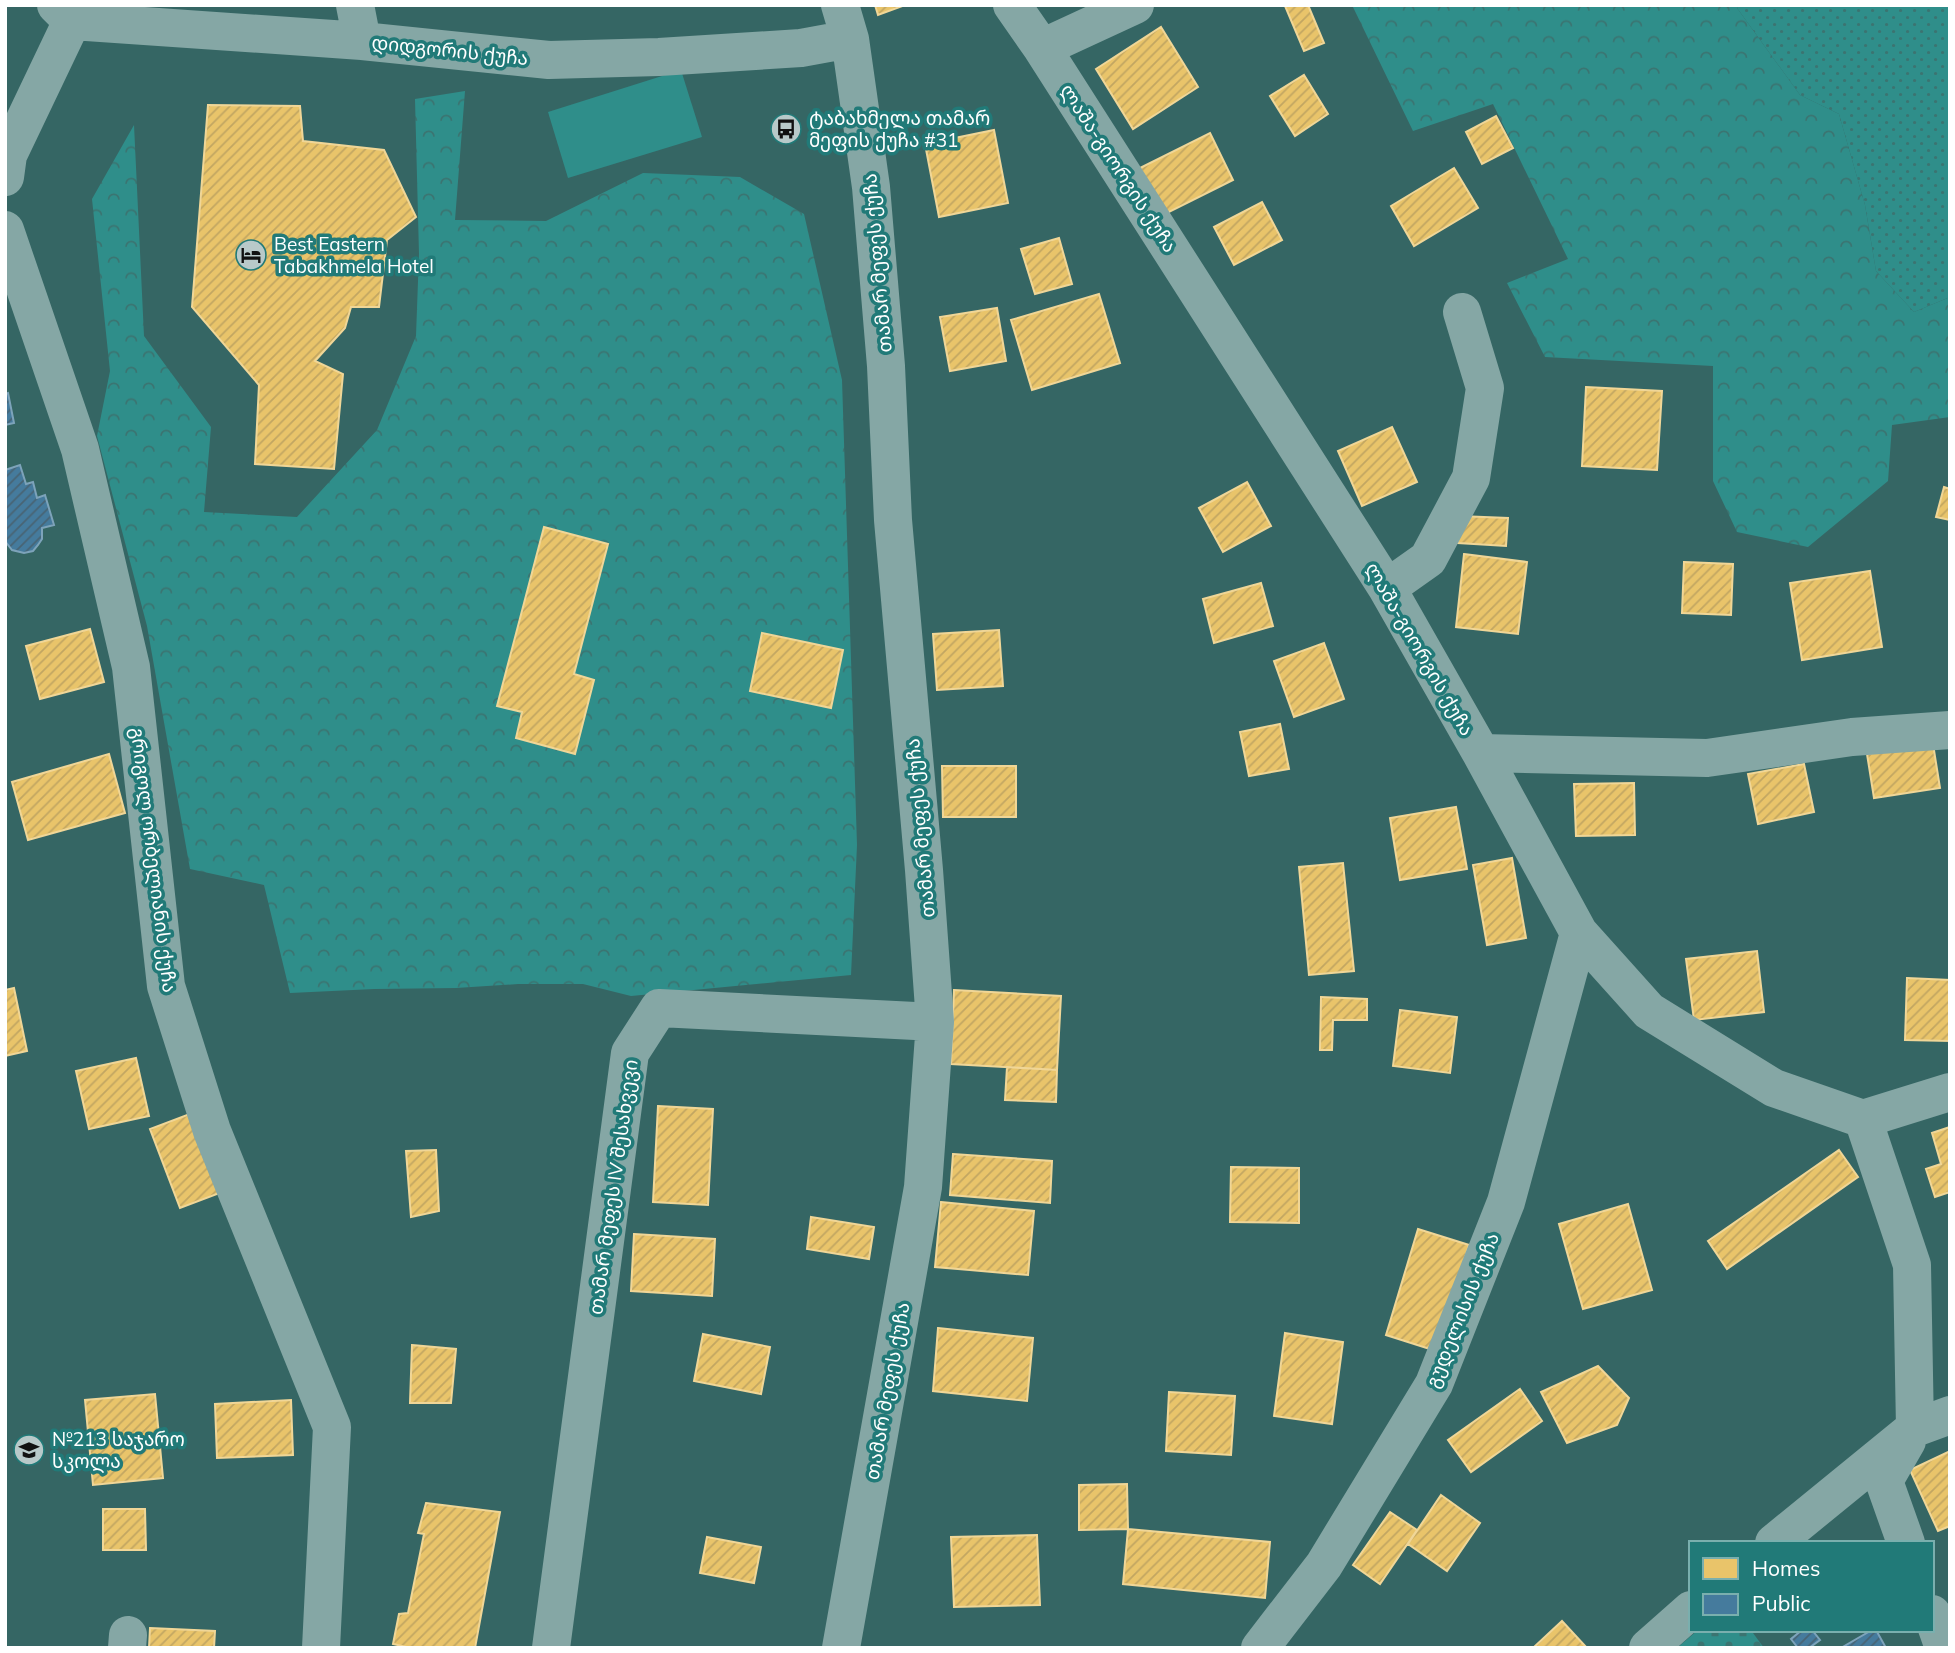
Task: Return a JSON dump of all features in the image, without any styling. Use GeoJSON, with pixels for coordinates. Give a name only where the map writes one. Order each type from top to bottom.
{"type":"FeatureCollection","features":[{"type":"Feature","properties":{"kind":"street","name":"ლაშა-გიორგის ქუჩა"},"geometry":{"type":"LineString","coordinates":[[1012,5],[1387,588],[1580,933],[1650,1011],[1774,1088],[1863,1119]]}},
{"type":"Feature","properties":{"kind":"street"},"geometry":{"type":"LineString","coordinates":[[1042,48],[1135,5]]}},
{"type":"Feature","properties":{"kind":"street"},"geometry":{"type":"LineString","coordinates":[[5,177],[8,155],[64,13]]}},
{"type":"Feature","properties":{"kind":"street","name":"დიდგორის ქუჩა"},"geometry":{"type":"LineString","coordinates":[[64,13],[359,23],[549,61],[801,48],[845,22]]}},
{"type":"Feature","properties":{"kind":"street","name":"თამარ მეფეს ქუჩა"},"geometry":{"type":"LineString","coordinates":[[841,1648],[923,1188],[935,1023],[893,520],[886,366],[872,201],[845,22]]}},
{"type":"Feature","properties":{"kind":"street","name":"გრიგოლ ორბელიანის ქუჩა"},"geometry":{"type":"LineString","coordinates":[[5,230],[80,449],[131,667],[166,986],[212,1131],[332,1427],[321,1648]]}},
{"type":"Feature","properties":{"kind":"street"},"geometry":{"type":"LineString","coordinates":[[1387,588],[1428,559],[1471,478],[1485,388],[1462,312]]}},
{"type":"Feature","properties":{"kind":"street"},"geometry":{"type":"LineString","coordinates":[[1481,753],[1707,758],[1852,737],[1950,730]]}},
{"type":"Feature","properties":{"kind":"street","name":"გუდელისის ქუჩა"},"geometry":{"type":"LineString","coordinates":[[1260,1648],[1324,1565],[1434,1384],[1506,1202],[1580,933]]}},
{"type":"Feature","properties":{"kind":"street","name":"თამარ მეფეს IV შესახვევი"},"geometry":{"type":"LineString","coordinates":[[551,1648],[630,1053],[659,1008],[935,1023]]}},
{"type":"Feature","properties":{"kind":"street"},"geometry":{"type":"LineString","coordinates":[[1905,1541],[1884,1481],[1932,1422],[1912,1265],[1863,1119],[1950,1092]]}},
{"type":"Feature","properties":{"kind":"street"},"geometry":{"type":"LineString","coordinates":[[1777,1541],[1932,1422]]}},
{"type":"Feature","properties":{"kind":"street"},"geometry":{"type":"LineString","coordinates":[[1648,1648],[1689,1612]]}},
{"type":"Feature","properties":{"kind":"street"},"geometry":{"type":"LineString","coordinates":[[1934,1620],[1944,1648]]}},
{"type":"Feature","properties":{"kind":"green space"},"geometry":{"type":"Polygon","coordinates":[[[1352,5],[1738,5],[1737,8],[1800,95],[1839,114],[1865,205],[1876,271],[1914,312],[1950,297],[1950,417],[1892,425],[1888,481],[1808,547],[1737,532],[1713,481],[1713,366],[1545,357],[1507,283],[1568,259],[1493,104],[1413,131],[1352,5]]]}},
{"type":"Feature","properties":{"kind":"green space"},"geometry":{"type":"Polygon","coordinates":[[[1738,5],[1950,5],[1950,297],[1914,312],[1876,271],[1865,205],[1839,114],[1800,95],[1737,8],[1738,5]]]}},
{"type":"Feature","properties":{"kind":"green space"},"geometry":{"type":"Polygon","coordinates":[[[681,70],[702,137],[568,178],[548,112],[681,70]]]}},
{"type":"Feature","properties":{"kind":"green space"},"geometry":{"type":"Polygon","coordinates":[[[465,91],[455,220],[546,221],[643,173],[740,177],[804,214],[842,380],[857,845],[851,975],[631,996],[583,984],[290,993],[264,885],[190,869],[147,626],[97,436],[110,371],[92,199],[134,125],[144,336],[211,427],[204,512],[297,517],[377,430],[416,336],[419,254],[415,99],[465,91]]]}},
{"type":"Feature","properties":{"kind":"green space"},"geometry":{"type":"Polygon","coordinates":[[[1696,1632],[1754,1632],[1764,1648],[1677,1648],[1696,1632]]]}},
{"type":"Feature","properties":{"kind":"building: Homes"},"geometry":{"type":"Polygon","coordinates":[[[875,5],[905,5],[878,15],[875,5]]]}},
{"type":"Feature","properties":{"kind":"building: Homes"},"geometry":{"type":"Polygon","coordinates":[[[1308,5],[1324,43],[1304,51],[1285,6],[1308,5]]]}},
{"type":"Feature","properties":{"kind":"building: Homes"},"geometry":{"type":"Polygon","coordinates":[[[1161,27],[1198,87],[1133,129],[1096,69],[1161,27]]]}},
{"type":"Feature","properties":{"kind":"building: Homes"},"geometry":{"type":"Polygon","coordinates":[[[1304,75],[1328,114],[1295,136],[1270,96],[1304,75]]]}},
{"type":"Feature","properties":{"kind":"building: Homes"},"geometry":{"type":"Polygon","coordinates":[[[208,105],[300,106],[303,141],[384,150],[416,217],[387,240],[379,307],[351,307],[345,328],[315,361],[343,374],[334,469],[255,464],[259,385],[192,307],[208,105]]]}},
{"type":"Feature","properties":{"kind":"building: Homes"},"geometry":{"type":"Polygon","coordinates":[[[1496,116],[1513,148],[1482,164],[1466,132],[1496,116]]]}},
{"type":"Feature","properties":{"kind":"building: Homes"},"geometry":{"type":"Polygon","coordinates":[[[994,130],[1008,203],[939,217],[925,144],[994,130]]]}},
{"type":"Feature","properties":{"kind":"building: Homes"},"geometry":{"type":"Polygon","coordinates":[[[1210,133],[1233,180],[1163,215],[1140,168],[1210,133]]]}},
{"type":"Feature","properties":{"kind":"building: Homes"},"geometry":{"type":"Polygon","coordinates":[[[1454,168],[1478,208],[1414,246],[1391,206],[1454,168]]]}},
{"type":"Feature","properties":{"kind":"building: Homes"},"geometry":{"type":"Polygon","coordinates":[[[1262,202],[1282,240],[1234,265],[1214,227],[1262,202]]]}},
{"type":"Feature","properties":{"kind":"building: Homes"},"geometry":{"type":"Polygon","coordinates":[[[1059,238],[1072,284],[1035,294],[1021,249],[1059,238]]]}},
{"type":"Feature","properties":{"kind":"building: Homes"},"geometry":{"type":"Polygon","coordinates":[[[1099,294],[1120,363],[1032,390],[1011,320],[1099,294]]]}},
{"type":"Feature","properties":{"kind":"building: Homes"},"geometry":{"type":"Polygon","coordinates":[[[997,308],[1006,361],[950,371],[940,317],[997,308]]]}},
{"type":"Feature","properties":{"kind":"building: Homes"},"geometry":{"type":"Polygon","coordinates":[[[1586,387],[1662,391],[1657,470],[1582,466],[1586,387]]]}},
{"type":"Feature","properties":{"kind":"building: Homes"},"geometry":{"type":"Polygon","coordinates":[[[1392,427],[1417,482],[1362,506],[1338,451],[1392,427]]]}},
{"type":"Feature","properties":{"kind":"building: Homes"},"geometry":{"type":"Polygon","coordinates":[[[1247,482],[1271,526],[1223,552],[1199,508],[1247,482]]]}},
{"type":"Feature","properties":{"kind":"building: Homes"},"geometry":{"type":"Polygon","coordinates":[[[1944,487],[1950,489],[1950,520],[1936,517],[1944,487]]]}},
{"type":"Feature","properties":{"kind":"building: Homes"},"geometry":{"type":"Polygon","coordinates":[[[1459,516],[1508,518],[1506,546],[1458,543],[1459,516]]]}},
{"type":"Feature","properties":{"kind":"building: Homes"},"geometry":{"type":"Polygon","coordinates":[[[544,527],[608,544],[574,674],[594,680],[575,754],[516,738],[522,712],[497,706],[544,527]]]}},
{"type":"Feature","properties":{"kind":"building: Homes"},"geometry":{"type":"Polygon","coordinates":[[[1464,554],[1527,562],[1518,634],[1456,627],[1464,554]]]}},
{"type":"Feature","properties":{"kind":"building: Homes"},"geometry":{"type":"Polygon","coordinates":[[[1684,562],[1733,564],[1731,615],[1682,613],[1684,562]]]}},
{"type":"Feature","properties":{"kind":"building: Homes"},"geometry":{"type":"Polygon","coordinates":[[[1870,571],[1882,647],[1802,660],[1790,583],[1870,571]]]}},
{"type":"Feature","properties":{"kind":"building: Homes"},"geometry":{"type":"Polygon","coordinates":[[[1261,583],[1273,626],[1214,643],[1203,599],[1261,583]]]}},
{"type":"Feature","properties":{"kind":"building: Homes"},"geometry":{"type":"Polygon","coordinates":[[[90,629],[104,682],[40,699],[26,646],[90,629]]]}},
{"type":"Feature","properties":{"kind":"building: Homes"},"geometry":{"type":"Polygon","coordinates":[[[999,630],[1003,686],[937,690],[933,634],[999,630]]]}},
{"type":"Feature","properties":{"kind":"building: Homes"},"geometry":{"type":"Polygon","coordinates":[[[762,633],[843,650],[831,708],[750,691],[762,633]]]}},
{"type":"Feature","properties":{"kind":"building: Homes"},"geometry":{"type":"Polygon","coordinates":[[[1324,643],[1344,699],[1294,717],[1274,661],[1324,643]]]}},
{"type":"Feature","properties":{"kind":"building: Homes"},"geometry":{"type":"Polygon","coordinates":[[[1280,724],[1289,769],[1249,776],[1240,732],[1280,724]]]}},
{"type":"Feature","properties":{"kind":"building: Homes"},"geometry":{"type":"Polygon","coordinates":[[[1933,744],[1940,788],[1874,798],[1867,754],[1933,744]]]}},
{"type":"Feature","properties":{"kind":"building: Homes"},"geometry":{"type":"Polygon","coordinates":[[[109,754],[125,813],[28,840],[12,782],[109,754]]]}},
{"type":"Feature","properties":{"kind":"building: Homes"},"geometry":{"type":"Polygon","coordinates":[[[1804,764],[1814,812],[1758,824],[1748,774],[1804,764]]]}},
{"type":"Feature","properties":{"kind":"building: Homes"},"geometry":{"type":"Polygon","coordinates":[[[942,766],[1016,766],[1016,817],[943,817],[942,766]]]}},
{"type":"Feature","properties":{"kind":"building: Homes"},"geometry":{"type":"Polygon","coordinates":[[[1634,783],[1635,835],[1576,836],[1574,784],[1634,783]]]}},
{"type":"Feature","properties":{"kind":"building: Homes"},"geometry":{"type":"Polygon","coordinates":[[[1456,807],[1467,869],[1400,880],[1390,818],[1456,807]]]}},
{"type":"Feature","properties":{"kind":"building: Homes"},"geometry":{"type":"Polygon","coordinates":[[[1512,858],[1526,938],[1487,945],[1473,865],[1512,858]]]}},
{"type":"Feature","properties":{"kind":"building: Homes"},"geometry":{"type":"Polygon","coordinates":[[[1343,863],[1354,971],[1309,975],[1299,867],[1343,863]]]}},
{"type":"Feature","properties":{"kind":"building: Homes"},"geometry":{"type":"Polygon","coordinates":[[[1757,951],[1764,1012],[1694,1020],[1686,959],[1757,951]]]}},
{"type":"Feature","properties":{"kind":"building: Homes"},"geometry":{"type":"Polygon","coordinates":[[[1907,978],[1950,980],[1950,1041],[1905,1040],[1907,978]]]}},
{"type":"Feature","properties":{"kind":"building: Homes"},"geometry":{"type":"Polygon","coordinates":[[[14,988],[27,1051],[5,1056],[5,990],[14,988]]]}},
{"type":"Feature","properties":{"kind":"building: Homes"},"geometry":{"type":"Polygon","coordinates":[[[954,990],[1061,996],[1057,1070],[951,1064],[954,990]]]}},
{"type":"Feature","properties":{"kind":"building: Homes"},"geometry":{"type":"Polygon","coordinates":[[[1321,997],[1367,999],[1367,1020],[1333,1020],[1332,1050],[1320,1050],[1321,997]]]}},
{"type":"Feature","properties":{"kind":"building: Homes"},"geometry":{"type":"Polygon","coordinates":[[[1400,1010],[1457,1017],[1450,1073],[1393,1066],[1400,1010]]]}},
{"type":"Feature","properties":{"kind":"building: Homes"},"geometry":{"type":"Polygon","coordinates":[[[136,1058],[149,1116],[89,1129],[76,1071],[136,1058]]]}},
{"type":"Feature","properties":{"kind":"building: Homes"},"geometry":{"type":"Polygon","coordinates":[[[1007,1067],[1057,1070],[1056,1102],[1005,1100],[1007,1067]]]}},
{"type":"Feature","properties":{"kind":"building: Homes"},"geometry":{"type":"Polygon","coordinates":[[[658,1106],[713,1109],[708,1205],[653,1202],[658,1106]]]}},
{"type":"Feature","properties":{"kind":"building: Homes"},"geometry":{"type":"Polygon","coordinates":[[[195,1112],[225,1191],[180,1208],[150,1129],[195,1112]]]}},
{"type":"Feature","properties":{"kind":"building: Homes"},"geometry":{"type":"Polygon","coordinates":[[[1950,1127],[1950,1192],[1935,1197],[1926,1169],[1941,1164],[1932,1133],[1950,1127]]]}},
{"type":"Feature","properties":{"kind":"building: Homes"},"geometry":{"type":"Polygon","coordinates":[[[436,1150],[439,1211],[411,1217],[406,1151],[436,1150]]]}},
{"type":"Feature","properties":{"kind":"building: Homes"},"geometry":{"type":"Polygon","coordinates":[[[1839,1150],[1858,1177],[1727,1269],[1708,1241],[1839,1150]]]}},
{"type":"Feature","properties":{"kind":"building: Homes"},"geometry":{"type":"Polygon","coordinates":[[[953,1154],[1052,1161],[1050,1203],[950,1195],[953,1154]]]}},
{"type":"Feature","properties":{"kind":"building: Homes"},"geometry":{"type":"Polygon","coordinates":[[[1231,1167],[1299,1168],[1299,1223],[1230,1222],[1231,1167]]]}},
{"type":"Feature","properties":{"kind":"building: Homes"},"geometry":{"type":"Polygon","coordinates":[[[941,1202],[1034,1211],[1028,1275],[935,1267],[941,1202]]]}},
{"type":"Feature","properties":{"kind":"building: Homes"},"geometry":{"type":"Polygon","coordinates":[[[1628,1204],[1652,1290],[1583,1309],[1559,1224],[1628,1204]]]}},
{"type":"Feature","properties":{"kind":"building: Homes"},"geometry":{"type":"Polygon","coordinates":[[[811,1217],[874,1227],[869,1259],[807,1249],[811,1217]]]}},
{"type":"Feature","properties":{"kind":"building: Homes"},"geometry":{"type":"Polygon","coordinates":[[[1418,1229],[1469,1245],[1436,1351],[1386,1335],[1418,1229]]]}},
{"type":"Feature","properties":{"kind":"building: Homes"},"geometry":{"type":"Polygon","coordinates":[[[634,1234],[715,1239],[712,1296],[631,1291],[634,1234]]]}},
{"type":"Feature","properties":{"kind":"building: Homes"},"geometry":{"type":"Polygon","coordinates":[[[938,1328],[1033,1338],[1027,1401],[933,1391],[938,1328]]]}},
{"type":"Feature","properties":{"kind":"building: Homes"},"geometry":{"type":"Polygon","coordinates":[[[1285,1333],[1343,1342],[1332,1424],[1274,1416],[1285,1333]]]}},
{"type":"Feature","properties":{"kind":"building: Homes"},"geometry":{"type":"Polygon","coordinates":[[[703,1334],[770,1347],[761,1394],[694,1381],[703,1334]]]}},
{"type":"Feature","properties":{"kind":"building: Homes"},"geometry":{"type":"Polygon","coordinates":[[[412,1345],[456,1349],[451,1403],[410,1403],[412,1345]]]}},
{"type":"Feature","properties":{"kind":"building: Homes"},"geometry":{"type":"Polygon","coordinates":[[[1598,1366],[1629,1398],[1617,1425],[1567,1443],[1541,1392],[1598,1366]]]}},
{"type":"Feature","properties":{"kind":"building: Homes"},"geometry":{"type":"Polygon","coordinates":[[[1520,1389],[1542,1421],[1471,1472],[1448,1440],[1520,1389]]]}},
{"type":"Feature","properties":{"kind":"building: Homes"},"geometry":{"type":"Polygon","coordinates":[[[1169,1392],[1235,1396],[1231,1455],[1166,1451],[1169,1392]]]}},
{"type":"Feature","properties":{"kind":"building: Homes"},"geometry":{"type":"Polygon","coordinates":[[[155,1394],[163,1478],[93,1485],[85,1400],[155,1394]]]}},
{"type":"Feature","properties":{"kind":"building: Homes"},"geometry":{"type":"Polygon","coordinates":[[[291,1400],[293,1455],[217,1458],[215,1404],[291,1400]]]}},
{"type":"Feature","properties":{"kind":"building: Homes"},"geometry":{"type":"Polygon","coordinates":[[[1950,1451],[1950,1526],[1938,1531],[1910,1470],[1950,1451]]]}},
{"type":"Feature","properties":{"kind":"building: Homes"},"geometry":{"type":"Polygon","coordinates":[[[1127,1484],[1128,1529],[1079,1530],[1079,1485],[1127,1484]]]}},
{"type":"Feature","properties":{"kind":"building: Homes"},"geometry":{"type":"Polygon","coordinates":[[[1441,1495],[1480,1523],[1447,1571],[1408,1544],[1441,1495]]]}},
{"type":"Feature","properties":{"kind":"building: Homes"},"geometry":{"type":"Polygon","coordinates":[[[426,1503],[500,1512],[475,1648],[411,1648],[393,1644],[399,1614],[408,1613],[424,1534],[418,1533],[426,1503]]]}},
{"type":"Feature","properties":{"kind":"building: Homes"},"geometry":{"type":"Polygon","coordinates":[[[103,1509],[145,1509],[146,1550],[103,1550],[103,1509]]]}},
{"type":"Feature","properties":{"kind":"building: Homes"},"geometry":{"type":"Polygon","coordinates":[[[1390,1512],[1417,1530],[1380,1584],[1353,1565],[1390,1512]]]}},
{"type":"Feature","properties":{"kind":"building: Homes"},"geometry":{"type":"Polygon","coordinates":[[[1128,1529],[1270,1542],[1265,1598],[1123,1584],[1128,1529]]]}},
{"type":"Feature","properties":{"kind":"building: Homes"},"geometry":{"type":"Polygon","coordinates":[[[1037,1535],[1040,1605],[954,1607],[951,1537],[1037,1535]]]}},
{"type":"Feature","properties":{"kind":"building: Homes"},"geometry":{"type":"Polygon","coordinates":[[[707,1537],[761,1547],[754,1583],[700,1573],[707,1537]]]}},
{"type":"Feature","properties":{"kind":"building: Homes"},"geometry":{"type":"Polygon","coordinates":[[[1562,1621],[1587,1648],[1533,1648],[1562,1621]]]}},
{"type":"Feature","properties":{"kind":"building: Homes"},"geometry":{"type":"Polygon","coordinates":[[[150,1628],[215,1631],[214,1648],[149,1648],[150,1628]]]}},
{"type":"Feature","properties":{"kind":"building: Public"},"geometry":{"type":"Polygon","coordinates":[[[8,393],[14,423],[5,425],[5,394],[8,393]]]}},
{"type":"Feature","properties":{"kind":"building: Public"},"geometry":{"type":"Polygon","coordinates":[[[20,465],[26,484],[33,482],[37,498],[45,495],[54,525],[42,528],[42,539],[38,545],[33,551],[24,553],[12,550],[5,541],[5,470],[20,465]]]}},
{"type":"Feature","properties":{"kind":"building: Public"},"geometry":{"type":"Polygon","coordinates":[[[1800,1632],[1814,1632],[1820,1640],[1809,1648],[1798,1648],[1791,1639],[1800,1632]]]}},
{"type":"Feature","properties":{"kind":"building: Public"},"geometry":{"type":"Polygon","coordinates":[[[1869,1632],[1877,1632],[1886,1648],[1841,1648],[1869,1632]]]}},
{"type":"Feature","properties":{"kind":"place","name":"ტაბახმელა თამარ მეფის ქუჩა #31"},"geometry":{"type":"Point","coordinates":[786,129]}},
{"type":"Feature","properties":{"kind":"place","name":"Best Eastern Tabakhmela Hotel"},"geometry":{"type":"Point","coordinates":[251,255]}},
{"type":"Feature","properties":{"kind":"place","name":"№213 საჯარო სკოლა"},"geometry":{"type":"Point","coordinates":[29,1450]}}]}
